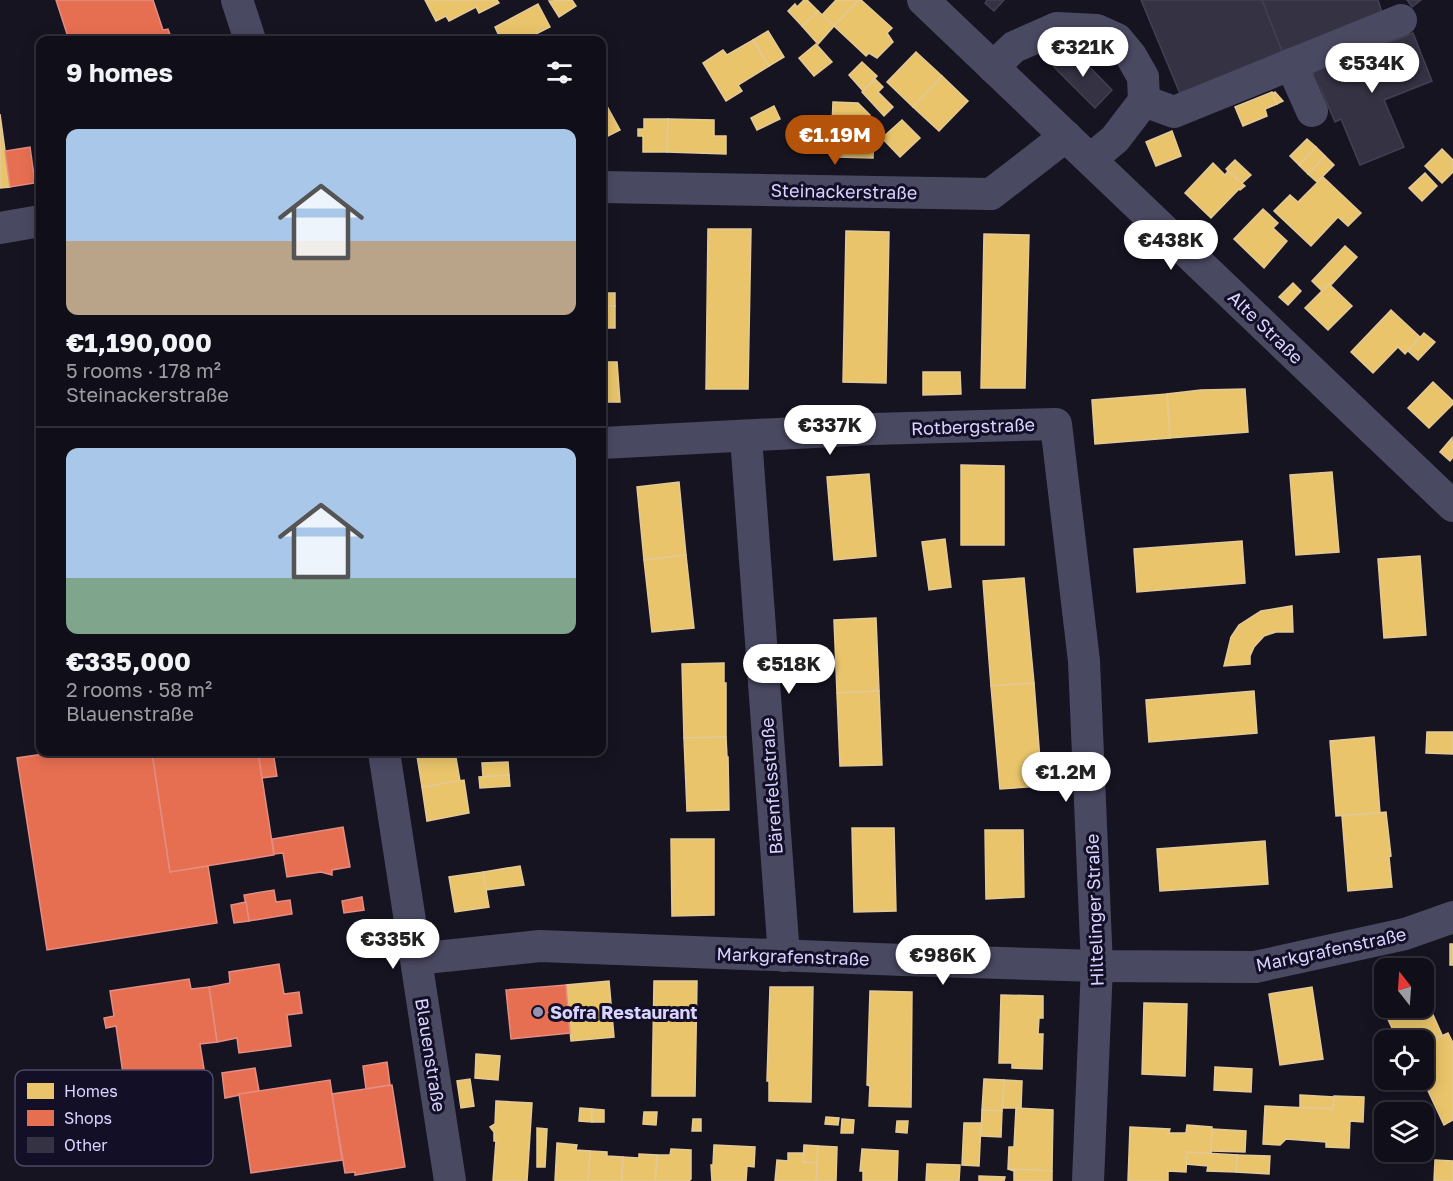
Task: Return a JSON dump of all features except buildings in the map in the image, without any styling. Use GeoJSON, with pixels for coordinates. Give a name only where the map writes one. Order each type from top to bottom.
{"type":"FeatureCollection","features":[{"type":"Feature","properties":{"kind":"street"},"geometry":{"type":"LineString","coordinates":[[237,0],[249,36]]}},
{"type":"Feature","properties":{"kind":"street","name":"Alte Straße"},"geometry":{"type":"LineString","coordinates":[[923,0],[1453,506]]}},
{"type":"Feature","properties":{"kind":"street"},"geometry":{"type":"LineString","coordinates":[[1144,101],[1174,112],[1401,20]]}},
{"type":"Feature","properties":{"kind":"street"},"geometry":{"type":"LineString","coordinates":[[993,67],[1014,47],[1057,28],[1097,30],[1117,39],[1131,56],[1143,77],[1144,101],[1115,139],[1091,159]]}},
{"type":"Feature","properties":{"kind":"street"},"geometry":{"type":"LineString","coordinates":[[1291,64],[1312,111]]}},
{"type":"Feature","properties":{"kind":"street","name":"Steinackerstraße"},"geometry":{"type":"LineString","coordinates":[[606,187],[991,194],[1066,136]]}},
{"type":"Feature","properties":{"kind":"street"},"geometry":{"type":"LineString","coordinates":[[0,228],[36,223]]}},
{"type":"Feature","properties":{"kind":"street","name":"Rotbergstraße"},"geometry":{"type":"LineString","coordinates":[[606,443],[872,429],[1056,424]]}},
{"type":"Feature","properties":{"kind":"street","name":"Hiltelinger Straße"},"geometry":{"type":"LineString","coordinates":[[1056,424],[1084,661],[1097,966],[1088,1181]]}},
{"type":"Feature","properties":{"kind":"street","name":"Bärenfelsstraße"},"geometry":{"type":"LineString","coordinates":[[746,436],[784,956]]}},
{"type":"Feature","properties":{"kind":"street","name":"Blauenstraße"},"geometry":{"type":"LineString","coordinates":[[385,756],[450,1181]]}},
{"type":"Feature","properties":{"kind":"street","name":"Markgrafenstraße"},"geometry":{"type":"LineString","coordinates":[[416,959],[540,946],[1097,966],[1255,967],[1404,934],[1453,917]]}},
{"type":"Feature","properties":{"kind":"place","name":"Sofra Restaurant"},"geometry":{"type":"Point","coordinates":[538,1012]}}]}
